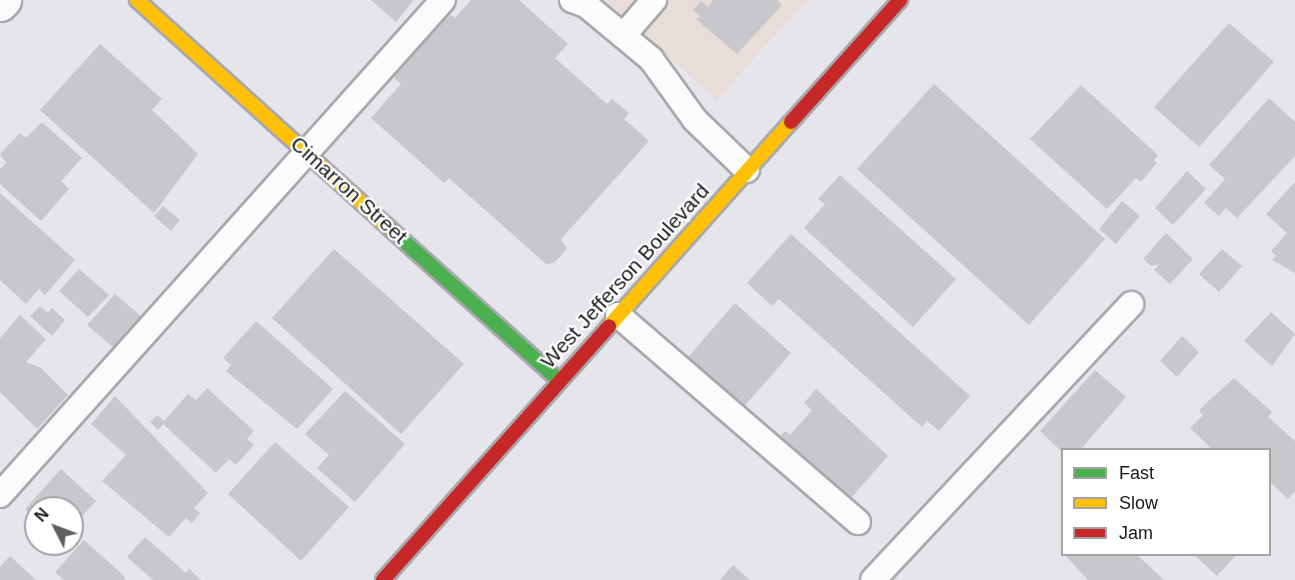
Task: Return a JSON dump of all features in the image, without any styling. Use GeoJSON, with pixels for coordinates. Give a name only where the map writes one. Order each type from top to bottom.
{"type":"FeatureCollection","features":[{"type":"Feature","properties":{"kind":"main road","name":"Cimarron Street"},"geometry":{"type":"LineString","coordinates":[[137,0],[560,381]]}},
{"type":"Feature","properties":{"kind":"main road","name":"West Jefferson Boulevard"},"geometry":{"type":"LineString","coordinates":[[394,576],[560,381],[900,0]]}},
{"type":"Feature","properties":{"kind":"street"},"geometry":{"type":"LineString","coordinates":[[0,4],[4,0]]}},
{"type":"Feature","properties":{"kind":"lane"},"geometry":{"type":"LineString","coordinates":[[0,495],[443,0]]}},
{"type":"Feature","properties":{"kind":"lane"},"geometry":{"type":"LineString","coordinates":[[572,0],[586,5],[651,59],[695,120],[747,170]]}},
{"type":"Feature","properties":{"kind":"lane"},"geometry":{"type":"LineString","coordinates":[[623,36],[654,0]]}},
{"type":"Feature","properties":{"kind":"lane"},"geometry":{"type":"LineString","coordinates":[[873,580],[1131,304]]}},
{"type":"Feature","properties":{"kind":"lane"},"geometry":{"type":"LineString","coordinates":[[618,315],[858,522]]}},
{"type":"Feature","properties":{"kind":"shaded area"},"geometry":{"type":"Polygon","coordinates":[[[606,0],[807,0],[716,100],[606,0]]]}},
{"type":"Feature","properties":{"kind":"building"},"geometry":{"type":"Polygon","coordinates":[[[371,0],[414,0],[396,22],[371,0]]]}},
{"type":"Feature","properties":{"kind":"building"},"geometry":{"type":"Polygon","coordinates":[[[471,0],[519,0],[568,44],[555,58],[607,104],[612,99],[629,113],[624,119],[649,141],[561,239],[567,249],[554,263],[546,264],[449,178],[444,183],[371,118],[401,84],[394,78],[402,66],[440,24],[451,15],[455,18],[471,0]]]}},
{"type":"Feature","properties":{"kind":"building"},"geometry":{"type":"Polygon","coordinates":[[[713,0],[777,0],[782,5],[737,54],[696,19],[700,16],[693,10],[701,1],[708,7],[713,0]]]}},
{"type":"Feature","properties":{"kind":"building"},"geometry":{"type":"Polygon","coordinates":[[[1229,23],[1274,62],[1199,147],[1154,107],[1229,23]]]}},
{"type":"Feature","properties":{"kind":"building"},"geometry":{"type":"Polygon","coordinates":[[[100,44],[162,99],[152,110],[198,154],[154,213],[40,110],[100,44]]]}},
{"type":"Feature","properties":{"kind":"building"},"geometry":{"type":"Polygon","coordinates":[[[934,84],[1105,239],[1029,325],[857,169],[934,84]]]}},
{"type":"Feature","properties":{"kind":"building"},"geometry":{"type":"Polygon","coordinates":[[[1081,85],[1158,155],[1154,160],[1157,163],[1141,182],[1136,178],[1107,209],[1030,139],[1081,85]]]}},
{"type":"Feature","properties":{"kind":"building"},"geometry":{"type":"Polygon","coordinates":[[[1269,98],[1295,122],[1295,156],[1237,218],[1226,208],[1219,216],[1204,203],[1225,179],[1209,165],[1269,98]]]}},
{"type":"Feature","properties":{"kind":"building"},"geometry":{"type":"Polygon","coordinates":[[[42,122],[82,158],[61,181],[69,189],[41,221],[0,184],[0,169],[6,163],[0,154],[20,133],[26,138],[42,122]]]}},
{"type":"Feature","properties":{"kind":"building"},"geometry":{"type":"Polygon","coordinates":[[[1187,171],[1206,189],[1173,225],[1155,208],[1187,171]]]}},
{"type":"Feature","properties":{"kind":"building"},"geometry":{"type":"Polygon","coordinates":[[[840,175],[956,279],[913,327],[804,228],[825,204],[818,199],[840,175]]]}},
{"type":"Feature","properties":{"kind":"building"},"geometry":{"type":"Polygon","coordinates":[[[1295,182],[1295,273],[1272,260],[1276,256],[1271,251],[1287,233],[1266,214],[1295,182]]]}},
{"type":"Feature","properties":{"kind":"building"},"geometry":{"type":"Polygon","coordinates":[[[0,193],[75,260],[45,295],[39,289],[26,304],[0,280],[0,193]]]}},
{"type":"Feature","properties":{"kind":"building"},"geometry":{"type":"Polygon","coordinates":[[[1122,201],[1140,216],[1116,244],[1099,229],[1122,201]]]}},
{"type":"Feature","properties":{"kind":"building"},"geometry":{"type":"Polygon","coordinates":[[[163,206],[180,220],[171,231],[154,216],[163,206]]]}},
{"type":"Feature","properties":{"kind":"building"},"geometry":{"type":"Polygon","coordinates":[[[1166,233],[1193,259],[1170,284],[1154,270],[1159,264],[1151,266],[1143,259],[1166,233]]]}},
{"type":"Feature","properties":{"kind":"building"},"geometry":{"type":"Polygon","coordinates":[[[791,234],[970,396],[939,431],[927,421],[922,427],[779,299],[772,306],[747,283],[791,234]]]}},
{"type":"Feature","properties":{"kind":"building"},"geometry":{"type":"Polygon","coordinates":[[[334,249],[464,364],[401,434],[272,318],[334,249]]]}},
{"type":"Feature","properties":{"kind":"building"},"geometry":{"type":"Polygon","coordinates":[[[1222,249],[1242,266],[1219,292],[1199,274],[1222,249]]]}},
{"type":"Feature","properties":{"kind":"building"},"geometry":{"type":"Polygon","coordinates":[[[79,269],[109,295],[88,317],[59,291],[79,269]]]}},
{"type":"Feature","properties":{"kind":"building"},"geometry":{"type":"Polygon","coordinates":[[[115,294],[143,318],[115,349],[87,325],[115,294]]]}},
{"type":"Feature","properties":{"kind":"building"},"geometry":{"type":"Polygon","coordinates":[[[735,303],[791,353],[739,412],[683,363],[735,303]]]}},
{"type":"Feature","properties":{"kind":"building"},"geometry":{"type":"Polygon","coordinates":[[[40,306],[48,313],[52,308],[65,320],[52,336],[30,316],[40,306]]]}},
{"type":"Feature","properties":{"kind":"building"},"geometry":{"type":"Polygon","coordinates":[[[1271,312],[1295,334],[1272,366],[1244,341],[1271,312]]]}},
{"type":"Feature","properties":{"kind":"building"},"geometry":{"type":"Polygon","coordinates":[[[20,315],[46,339],[26,362],[41,368],[68,395],[37,429],[0,392],[0,338],[20,315]]]}},
{"type":"Feature","properties":{"kind":"building"},"geometry":{"type":"Polygon","coordinates":[[[256,321],[333,389],[297,429],[226,371],[231,365],[223,358],[256,321]]]}},
{"type":"Feature","properties":{"kind":"building"},"geometry":{"type":"Polygon","coordinates":[[[1182,336],[1199,352],[1177,377],[1160,361],[1182,336]]]}},
{"type":"Feature","properties":{"kind":"building"},"geometry":{"type":"Polygon","coordinates":[[[1095,370],[1126,397],[1082,448],[1061,448],[1061,451],[1040,431],[1095,370]]]}},
{"type":"Feature","properties":{"kind":"building"},"geometry":{"type":"Polygon","coordinates":[[[1234,378],[1272,412],[1268,417],[1295,441],[1295,491],[1288,499],[1271,483],[1271,448],[1211,448],[1190,428],[1203,415],[1199,411],[1234,378]]]}},
{"type":"Feature","properties":{"kind":"building"},"geometry":{"type":"Polygon","coordinates":[[[207,388],[254,431],[247,439],[254,445],[236,465],[229,459],[216,473],[163,424],[158,430],[150,422],[157,415],[164,421],[188,394],[196,400],[207,388]]]}},
{"type":"Feature","properties":{"kind":"building"},"geometry":{"type":"Polygon","coordinates":[[[816,389],[888,456],[849,500],[779,437],[785,431],[790,435],[812,410],[804,403],[816,389]]]}},
{"type":"Feature","properties":{"kind":"building"},"geometry":{"type":"Polygon","coordinates":[[[345,391],[405,444],[355,502],[317,468],[329,455],[305,434],[345,391]]]}},
{"type":"Feature","properties":{"kind":"building"},"geometry":{"type":"Polygon","coordinates":[[[115,396],[208,493],[194,508],[200,513],[192,523],[186,518],[169,537],[102,481],[126,455],[91,424],[115,396]]]}},
{"type":"Feature","properties":{"kind":"building"},"geometry":{"type":"Polygon","coordinates":[[[275,442],[349,507],[301,561],[228,494],[275,442]]]}},
{"type":"Feature","properties":{"kind":"building"},"geometry":{"type":"Polygon","coordinates":[[[61,469],[96,501],[84,514],[84,496],[37,496],[61,469]]]}},
{"type":"Feature","properties":{"kind":"building"},"geometry":{"type":"Polygon","coordinates":[[[145,537],[186,573],[189,569],[201,580],[153,580],[127,557],[145,537]]]}},
{"type":"Feature","properties":{"kind":"building"},"geometry":{"type":"Polygon","coordinates":[[[84,540],[126,580],[64,580],[55,572],[70,556],[84,556],[84,540]]]}},
{"type":"Feature","properties":{"kind":"building"},"geometry":{"type":"Polygon","coordinates":[[[10,556],[36,580],[0,580],[0,567],[10,556]]]}},
{"type":"Feature","properties":{"kind":"building"},"geometry":{"type":"Polygon","coordinates":[[[1066,556],[1138,556],[1164,580],[1088,580],[1066,556]]]}},
{"type":"Feature","properties":{"kind":"building"},"geometry":{"type":"Polygon","coordinates":[[[1195,556],[1235,556],[1217,576],[1195,556]]]}},
{"type":"Feature","properties":{"kind":"building"},"geometry":{"type":"Polygon","coordinates":[[[733,565],[750,580],[720,580],[733,565]]]}},
{"type":"Feature","properties":{"kind":"traffic: fast"},"geometry":{"type":"LineString","coordinates":[[387,226],[560,381]]}},
{"type":"Feature","properties":{"kind":"traffic: slow"},"geometry":{"type":"LineString","coordinates":[[137,0],[387,226]]}},
{"type":"Feature","properties":{"kind":"traffic: slow"},"geometry":{"type":"LineString","coordinates":[[609,326],[791,122]]}},
{"type":"Feature","properties":{"kind":"traffic: jam"},"geometry":{"type":"LineString","coordinates":[[791,122],[900,0]]}},
{"type":"Feature","properties":{"kind":"traffic: jam"},"geometry":{"type":"LineString","coordinates":[[383,580],[609,326]]}}]}
